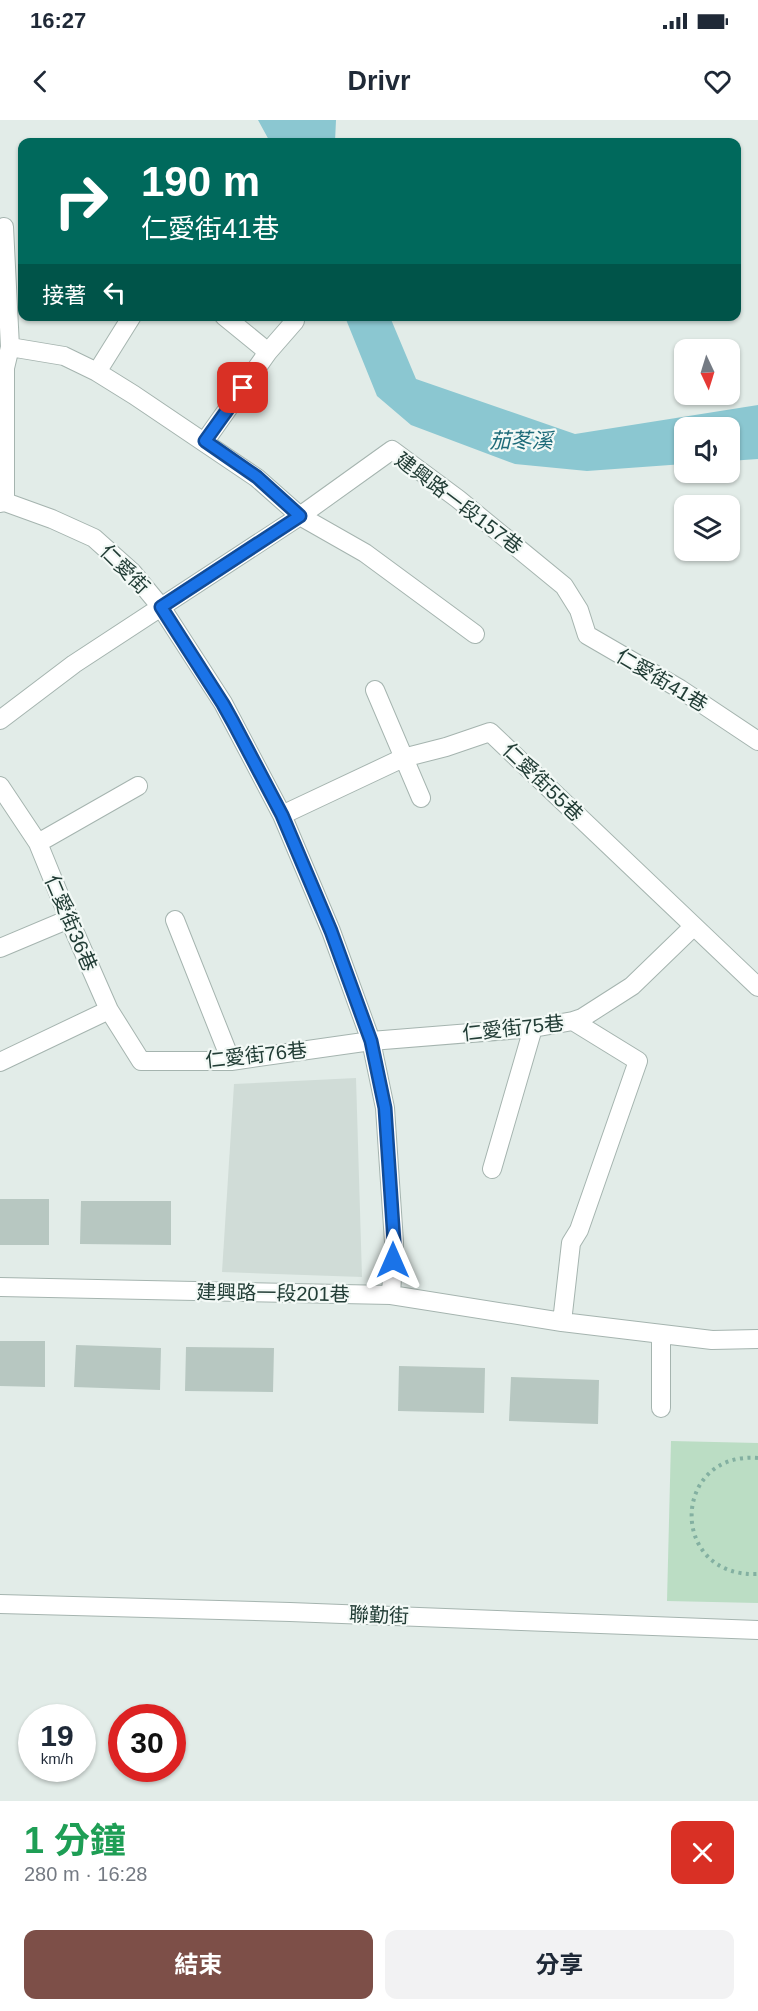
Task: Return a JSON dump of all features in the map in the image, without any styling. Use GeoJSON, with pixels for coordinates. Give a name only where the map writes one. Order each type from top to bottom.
{"type":"FeatureCollection","features":[{"type":"Feature","properties":{"kind":"street"},"geometry":{"type":"LineString","coordinates":[[2,502],[3,368],[10,347],[4,226]]}},
{"type":"Feature","properties":{"kind":"street"},"geometry":{"type":"LineString","coordinates":[[96,372],[129,321]]}},
{"type":"Feature","properties":{"kind":"street"},"geometry":{"type":"LineString","coordinates":[[230,321],[268,352]]}},
{"type":"Feature","properties":{"kind":"street"},"geometry":{"type":"LineString","coordinates":[[205,441],[268,352],[295,321]]}},
{"type":"Feature","properties":{"kind":"street"},"geometry":{"type":"LineString","coordinates":[[10,347],[64,356],[96,372],[205,441],[257,477],[300,516],[365,553],[476,634]]}},
{"type":"Feature","properties":{"kind":"street","name":"建興路一段157巷"},"geometry":{"type":"LineString","coordinates":[[300,516],[392,450],[458,499],[564,586],[579,610]]}},
{"type":"Feature","properties":{"kind":"street","name":"仁愛街"},"geometry":{"type":"LineString","coordinates":[[2,502],[52,519],[94,538],[132,572],[161,607],[223,704],[282,815],[331,931],[371,1041],[385,1108],[394,1242],[391,1295]]}},
{"type":"Feature","properties":{"kind":"street"},"geometry":{"type":"LineString","coordinates":[[0,720],[74,664],[300,516]]}},
{"type":"Feature","properties":{"kind":"street","name":"仁愛街41巷"},"geometry":{"type":"LineString","coordinates":[[579,610],[587,635],[680,690],[758,741]]}},
{"type":"Feature","properties":{"kind":"street"},"geometry":{"type":"LineString","coordinates":[[375,690],[421,798]]}},
{"type":"Feature","properties":{"kind":"street","name":"仁愛街55巷"},"geometry":{"type":"LineString","coordinates":[[282,815],[403,758],[490,732],[758,987]]}},
{"type":"Feature","properties":{"kind":"street","name":"仁愛街36巷"},"geometry":{"type":"LineString","coordinates":[[0,786],[38,843],[110,1010],[141,1061]]}},
{"type":"Feature","properties":{"kind":"street"},"geometry":{"type":"LineString","coordinates":[[38,843],[138,786]]}},
{"type":"Feature","properties":{"kind":"street"},"geometry":{"type":"LineString","coordinates":[[0,948],[69,919]]}},
{"type":"Feature","properties":{"kind":"street"},"geometry":{"type":"LineString","coordinates":[[175,920],[231,1061]]}},
{"type":"Feature","properties":{"kind":"street","name":"仁愛街75巷"},"geometry":{"type":"LineString","coordinates":[[371,1041],[533,1028],[582,1018],[632,986],[694,926]]}},
{"type":"Feature","properties":{"kind":"street"},"geometry":{"type":"LineString","coordinates":[[0,1062],[110,1010]]}},
{"type":"Feature","properties":{"kind":"street"},"geometry":{"type":"LineString","coordinates":[[562,1322],[571,1243],[579,1230],[638,1060],[573,1021]]}},
{"type":"Feature","properties":{"kind":"street"},"geometry":{"type":"LineString","coordinates":[[492,1169],[533,1028]]}},
{"type":"Feature","properties":{"kind":"street","name":"仁愛街76巷"},"geometry":{"type":"LineString","coordinates":[[141,1061],[231,1061],[371,1041]]}},
{"type":"Feature","properties":{"kind":"street","name":"建興路一段201巷"},"geometry":{"type":"LineString","coordinates":[[0,1287],[391,1295],[562,1322],[661,1334],[712,1340],[758,1339]]}},
{"type":"Feature","properties":{"kind":"street"},"geometry":{"type":"LineString","coordinates":[[661,1334],[661,1408]]}},
{"type":"Feature","properties":{"kind":"street","name":"聯勤街"},"geometry":{"type":"LineString","coordinates":[[0,1604],[290,1612],[758,1630]]}},
{"type":"Feature","properties":{"kind":"path"},"geometry":{"type":"LineString","coordinates":[[758,1458],[745,1457],[725,1462],[710,1473],[698,1488],[691,1506],[691,1525],[697,1543],[709,1558],[725,1569],[743,1574],[758,1574]]}},
{"type":"Feature","properties":{"kind":"shaded area"},"geometry":{"type":"Polygon","coordinates":[[[356,1078],[362,1277],[222,1272],[234,1084],[356,1078]]]}},
{"type":"Feature","properties":{"kind":"green space"},"geometry":{"type":"Polygon","coordinates":[[[671,1441],[758,1443],[758,1603],[667,1601],[671,1441]]]}},
{"type":"Feature","properties":{"kind":"water"},"geometry":{"type":"Polygon","coordinates":[[[258,120],[336,120],[335,138],[268,138],[258,120]]]}},
{"type":"Feature","properties":{"kind":"water","name":"茄苳溪"},"geometry":{"type":"Polygon","coordinates":[[[347,321],[392,321],[416,379],[575,434],[674,418],[674,465],[587,471],[515,464],[411,425],[377,396],[347,321]]]}},
{"type":"Feature","properties":{"kind":"water","name":"茄苳溪"},"geometry":{"type":"Polygon","coordinates":[[[758,405],[758,459],[740,460],[740,417],[682,417],[758,405]]]}},
{"type":"Feature","properties":{"kind":"building"},"geometry":{"type":"Polygon","coordinates":[[[0,1199],[49,1199],[49,1245],[0,1245],[0,1199]]]}},
{"type":"Feature","properties":{"kind":"building"},"geometry":{"type":"Polygon","coordinates":[[[81,1201],[171,1201],[171,1245],[80,1244],[81,1201]]]}},
{"type":"Feature","properties":{"kind":"building"},"geometry":{"type":"Polygon","coordinates":[[[0,1341],[45,1341],[45,1387],[0,1386],[0,1341]]]}},
{"type":"Feature","properties":{"kind":"building"},"geometry":{"type":"Polygon","coordinates":[[[76,1345],[161,1348],[160,1390],[74,1387],[76,1345]]]}},
{"type":"Feature","properties":{"kind":"building"},"geometry":{"type":"Polygon","coordinates":[[[186,1347],[274,1348],[273,1392],[185,1391],[186,1347]]]}},
{"type":"Feature","properties":{"kind":"building"},"geometry":{"type":"Polygon","coordinates":[[[399,1366],[485,1368],[484,1413],[398,1411],[399,1366]]]}},
{"type":"Feature","properties":{"kind":"building"},"geometry":{"type":"Polygon","coordinates":[[[511,1377],[599,1380],[598,1424],[509,1421],[511,1377]]]}},
{"type":"Feature","properties":{"kind":"route"},"geometry":{"type":"LineString","coordinates":[[243,388],[205,441],[257,477],[300,516],[161,607],[223,704],[282,815],[331,931],[371,1041],[385,1108],[394,1242],[393,1260]]}}]}
